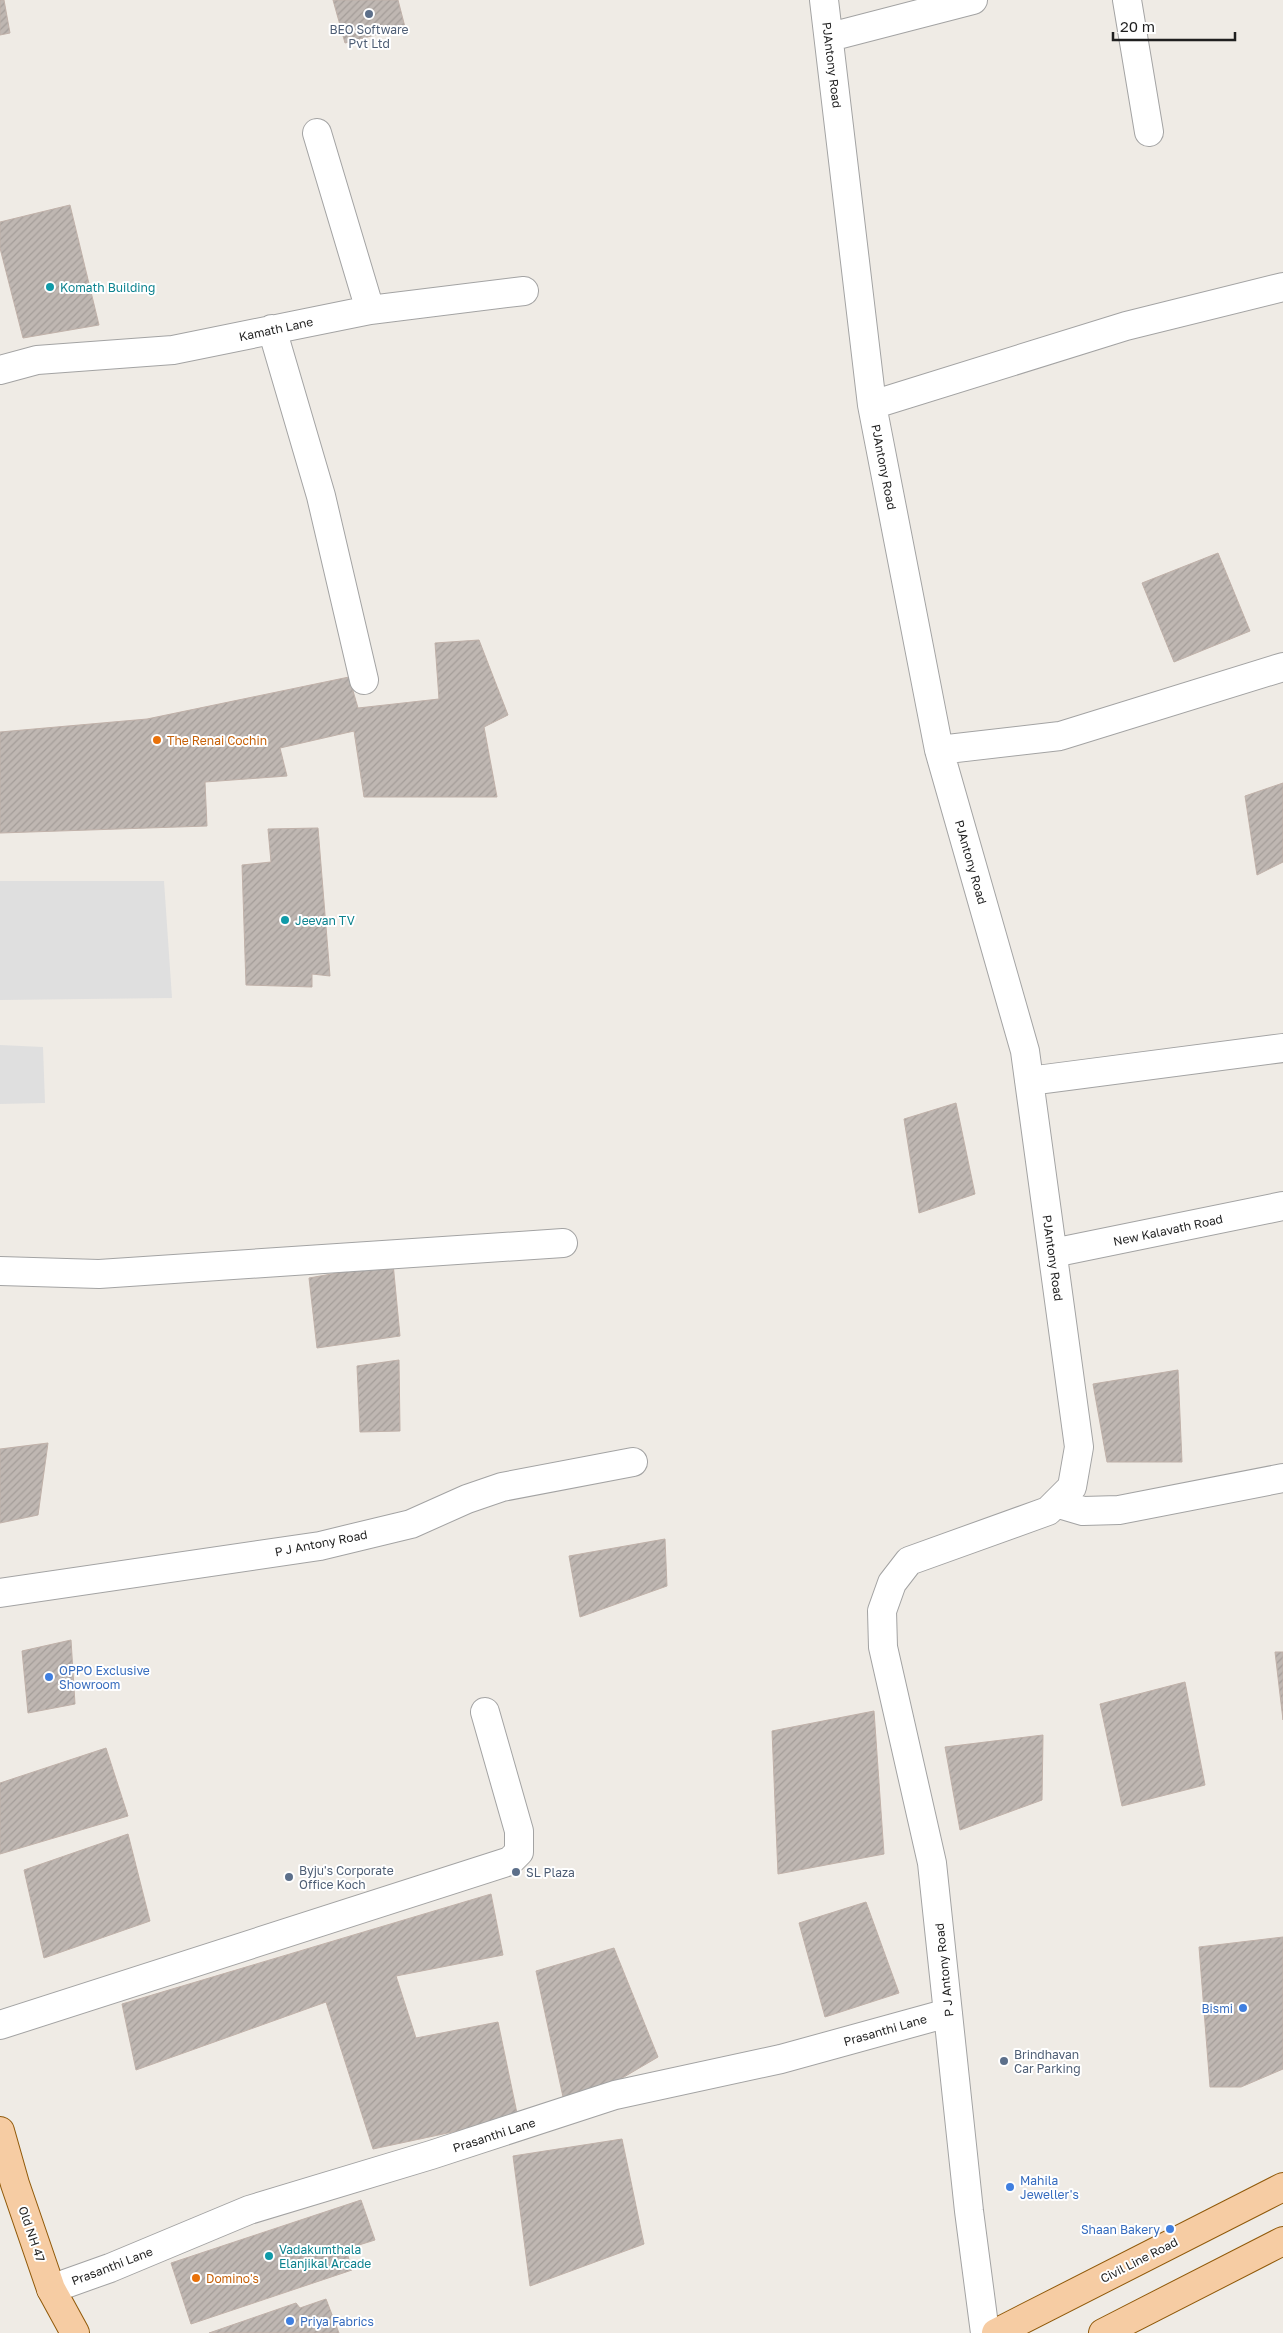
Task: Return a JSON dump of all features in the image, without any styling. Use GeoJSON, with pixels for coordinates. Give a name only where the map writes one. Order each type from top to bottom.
{"type":"FeatureCollection","features":[{"type":"Feature","properties":{"kind":"main road","name":"Old NH 47"},"geometry":{"type":"LineString","coordinates":[[0,2131],[15,2184],[51,2289],[75,2333]]}},
{"type":"Feature","properties":{"kind":"main road","name":"Civil Line Road"},"geometry":{"type":"LineString","coordinates":[[996,2333],[1283,2187]]}},
{"type":"Feature","properties":{"kind":"main road"},"geometry":{"type":"LineString","coordinates":[[1103,2333],[1283,2242]]}},
{"type":"Feature","properties":{"kind":"street","name":"PJAntony Road"},"geometry":{"type":"LineString","coordinates":[[824,0],[830,37],[872,405],[939,750],[1025,1051],[1079,1446],[1072,1487],[1048,1511],[909,1561],[892,1583],[882,1611]]}},
{"type":"Feature","properties":{"kind":"street"},"geometry":{"type":"LineString","coordinates":[[830,37],[973,0]]}},
{"type":"Feature","properties":{"kind":"street"},"geometry":{"type":"LineString","coordinates":[[1127,0],[1149,132]]}},
{"type":"Feature","properties":{"kind":"street"},"geometry":{"type":"LineString","coordinates":[[317,134],[370,310]]}},
{"type":"Feature","properties":{"kind":"street"},"geometry":{"type":"LineString","coordinates":[[872,405],[1126,326],[1283,287]]}},
{"type":"Feature","properties":{"kind":"street","name":"Kamath Lane"},"geometry":{"type":"LineString","coordinates":[[0,370],[37,360],[173,350],[370,310],[524,291]]}},
{"type":"Feature","properties":{"kind":"street"},"geometry":{"type":"LineString","coordinates":[[272,329],[321,496],[364,680]]}},
{"type":"Feature","properties":{"kind":"street"},"geometry":{"type":"LineString","coordinates":[[939,750],[1060,736],[1283,667]]}},
{"type":"Feature","properties":{"kind":"street"},"geometry":{"type":"LineString","coordinates":[[1029,1081],[1283,1048]]}},
{"type":"Feature","properties":{"kind":"street","name":"New Kalavath Road"},"geometry":{"type":"LineString","coordinates":[[1053,1253],[1283,1206]]}},
{"type":"Feature","properties":{"kind":"street"},"geometry":{"type":"LineString","coordinates":[[0,1271],[99,1274],[563,1243]]}},
{"type":"Feature","properties":{"kind":"street","name":"P J Antony Road"},"geometry":{"type":"LineString","coordinates":[[0,1593],[320,1546],[411,1524],[467,1499],[502,1487],[634,1462]]}},
{"type":"Feature","properties":{"kind":"street"},"geometry":{"type":"LineString","coordinates":[[1056,1503],[1082,1511],[1119,1510],[1283,1478]]}},
{"type":"Feature","properties":{"kind":"street","name":"P J Antony Road"},"geometry":{"type":"LineString","coordinates":[[882,1611],[883,1647],[932,1863],[968,2211],[985,2333]]}},
{"type":"Feature","properties":{"kind":"street"},"geometry":{"type":"LineString","coordinates":[[0,2025],[510,1861],[519,1852],[518,1831],[485,1712]]}},
{"type":"Feature","properties":{"kind":"street","name":"Prasanthi Lane"},"geometry":{"type":"LineString","coordinates":[[51,2289],[110,2268],[249,2210],[431,2155],[615,2095],[781,2059],[948,2013]]}},
{"type":"Feature","properties":{"kind":"shaded area"},"geometry":{"type":"Polygon","coordinates":[[[0,881],[164,881],[172,998],[0,1000],[0,881]]]}},
{"type":"Feature","properties":{"kind":"shaded area"},"geometry":{"type":"Polygon","coordinates":[[[0,1045],[43,1047],[45,1103],[0,1104],[0,1045]]]}},
{"type":"Feature","properties":{"kind":"building"},"geometry":{"type":"Polygon","coordinates":[[[0,0],[4,0],[10,33],[0,35],[0,0]]]}},
{"type":"Feature","properties":{"kind":"building","name":"BEO Software Pvt Ltd"},"geometry":{"type":"Polygon","coordinates":[[[333,0],[398,0],[405,27],[345,43],[333,0]]]}},
{"type":"Feature","properties":{"kind":"building","name":"Komath Building"},"geometry":{"type":"Polygon","coordinates":[[[70,205],[99,325],[23,338],[0,248],[0,222],[70,205]]]}},
{"type":"Feature","properties":{"kind":"building"},"geometry":{"type":"Polygon","coordinates":[[[1218,553],[1250,631],[1174,662],[1142,583],[1218,553]]]}},
{"type":"Feature","properties":{"kind":"building","name":"The Renai Cochin"},"geometry":{"type":"Polygon","coordinates":[[[479,640],[508,715],[484,727],[497,797],[364,797],[354,731],[280,748],[287,776],[205,782],[207,826],[0,833],[0,732],[147,719],[349,677],[358,708],[439,699],[435,643],[479,640]]]}},
{"type":"Feature","properties":{"kind":"building"},"geometry":{"type":"Polygon","coordinates":[[[1283,783],[1283,862],[1257,875],[1245,796],[1283,783]]]}},
{"type":"Feature","properties":{"kind":"building","name":"Jeevan TV"},"geometry":{"type":"Polygon","coordinates":[[[318,828],[330,976],[312,974],[312,987],[246,985],[242,865],[271,862],[268,829],[318,828]]]}},
{"type":"Feature","properties":{"kind":"building"},"geometry":{"type":"Polygon","coordinates":[[[956,1103],[975,1194],[919,1213],[904,1119],[956,1103]]]}},
{"type":"Feature","properties":{"kind":"building"},"geometry":{"type":"Polygon","coordinates":[[[393,1263],[400,1336],[317,1348],[309,1278],[393,1263]]]}},
{"type":"Feature","properties":{"kind":"building"},"geometry":{"type":"Polygon","coordinates":[[[399,1360],[400,1431],[360,1432],[357,1366],[399,1360]]]}},
{"type":"Feature","properties":{"kind":"building"},"geometry":{"type":"Polygon","coordinates":[[[1178,1370],[1182,1462],[1107,1462],[1093,1384],[1178,1370]]]}},
{"type":"Feature","properties":{"kind":"building"},"geometry":{"type":"Polygon","coordinates":[[[48,1443],[38,1515],[0,1523],[0,1449],[48,1443]]]}},
{"type":"Feature","properties":{"kind":"building"},"geometry":{"type":"Polygon","coordinates":[[[665,1539],[667,1586],[580,1617],[569,1556],[665,1539]]]}},
{"type":"Feature","properties":{"kind":"building","name":"OPPO Exclusive Showroom"},"geometry":{"type":"Polygon","coordinates":[[[71,1640],[75,1704],[28,1713],[22,1651],[71,1640]]]}},
{"type":"Feature","properties":{"kind":"building"},"geometry":{"type":"Polygon","coordinates":[[[1275,1652],[1283,1652],[1283,1720],[1275,1652]]]}},
{"type":"Feature","properties":{"kind":"building"},"geometry":{"type":"Polygon","coordinates":[[[1185,1682],[1205,1785],[1122,1806],[1100,1704],[1185,1682]]]}},
{"type":"Feature","properties":{"kind":"building"},"geometry":{"type":"Polygon","coordinates":[[[874,1711],[884,1854],[778,1874],[772,1731],[874,1711]]]}},
{"type":"Feature","properties":{"kind":"building"},"geometry":{"type":"Polygon","coordinates":[[[1043,1735],[1042,1800],[960,1830],[945,1747],[1043,1735]]]}},
{"type":"Feature","properties":{"kind":"building"},"geometry":{"type":"Polygon","coordinates":[[[106,1748],[128,1816],[0,1854],[0,1783],[106,1748]]]}},
{"type":"Feature","properties":{"kind":"building"},"geometry":{"type":"Polygon","coordinates":[[[128,1834],[150,1921],[44,1958],[24,1870],[128,1834]]]}},
{"type":"Feature","properties":{"kind":"building"},"geometry":{"type":"Polygon","coordinates":[[[491,1894],[503,1955],[396,1976],[416,2038],[498,2022],[518,2118],[373,2149],[326,2002],[136,2070],[122,2004],[491,1894]]]}},
{"type":"Feature","properties":{"kind":"building"},"geometry":{"type":"Polygon","coordinates":[[[866,1902],[899,1993],[825,2017],[799,1923],[866,1902]]]}},
{"type":"Feature","properties":{"kind":"building","name":"Bismi"},"geometry":{"type":"Polygon","coordinates":[[[1283,1937],[1283,2069],[1241,2087],[1210,2087],[1199,1947],[1283,1937]]]}},
{"type":"Feature","properties":{"kind":"building"},"geometry":{"type":"Polygon","coordinates":[[[614,1948],[658,2057],[566,2111],[536,1971],[614,1948]]]}},
{"type":"Feature","properties":{"kind":"building"},"geometry":{"type":"Polygon","coordinates":[[[622,2139],[644,2244],[530,2286],[513,2156],[622,2139]]]}},
{"type":"Feature","properties":{"kind":"building","name":"Vadakumthala Elanjikal Arcade"},"geometry":{"type":"Polygon","coordinates":[[[361,2200],[375,2240],[346,2249],[352,2270],[191,2324],[171,2263],[361,2200]]]}},
{"type":"Feature","properties":{"kind":"building","name":"Priya Fabrics"},"geometry":{"type":"Polygon","coordinates":[[[326,2299],[339,2333],[209,2333],[296,2303],[300,2308],[326,2299]]]}},
{"type":"Feature","properties":{"kind":"place","name":"BEO Software Pvt Ltd"},"geometry":{"type":"Point","coordinates":[369,14]}},
{"type":"Feature","properties":{"kind":"place","name":"Komath Building"},"geometry":{"type":"Point","coordinates":[50,287]}},
{"type":"Feature","properties":{"kind":"place","name":"The Renai Cochin"},"geometry":{"type":"Point","coordinates":[157,740]}},
{"type":"Feature","properties":{"kind":"place","name":"Jeevan TV"},"geometry":{"type":"Point","coordinates":[285,920]}},
{"type":"Feature","properties":{"kind":"place","name":"OPPO Exclusive Showroom"},"geometry":{"type":"Point","coordinates":[49,1677]}},
{"type":"Feature","properties":{"kind":"place","name":"SL Plaza"},"geometry":{"type":"Point","coordinates":[516,1872]}},
{"type":"Feature","properties":{"kind":"place","name":"Byju's Corporate Office Koch"},"geometry":{"type":"Point","coordinates":[289,1877]}},
{"type":"Feature","properties":{"kind":"place","name":"Bismi"},"geometry":{"type":"Point","coordinates":[1243,2008]}},
{"type":"Feature","properties":{"kind":"place","name":"Brindhavan Car Parking"},"geometry":{"type":"Point","coordinates":[1004,2061]}},
{"type":"Feature","properties":{"kind":"place","name":"Mahila Jeweller's"},"geometry":{"type":"Point","coordinates":[1010,2187]}},
{"type":"Feature","properties":{"kind":"place","name":"Shaan Bakery"},"geometry":{"type":"Point","coordinates":[1170,2229]}},
{"type":"Feature","properties":{"kind":"place","name":"Vadakumthala Elanjikal Arcade"},"geometry":{"type":"Point","coordinates":[269,2256]}},
{"type":"Feature","properties":{"kind":"place","name":"Domino's"},"geometry":{"type":"Point","coordinates":[196,2278]}},
{"type":"Feature","properties":{"kind":"place","name":"Priya Fabrics"},"geometry":{"type":"Point","coordinates":[290,2321]}}]}
